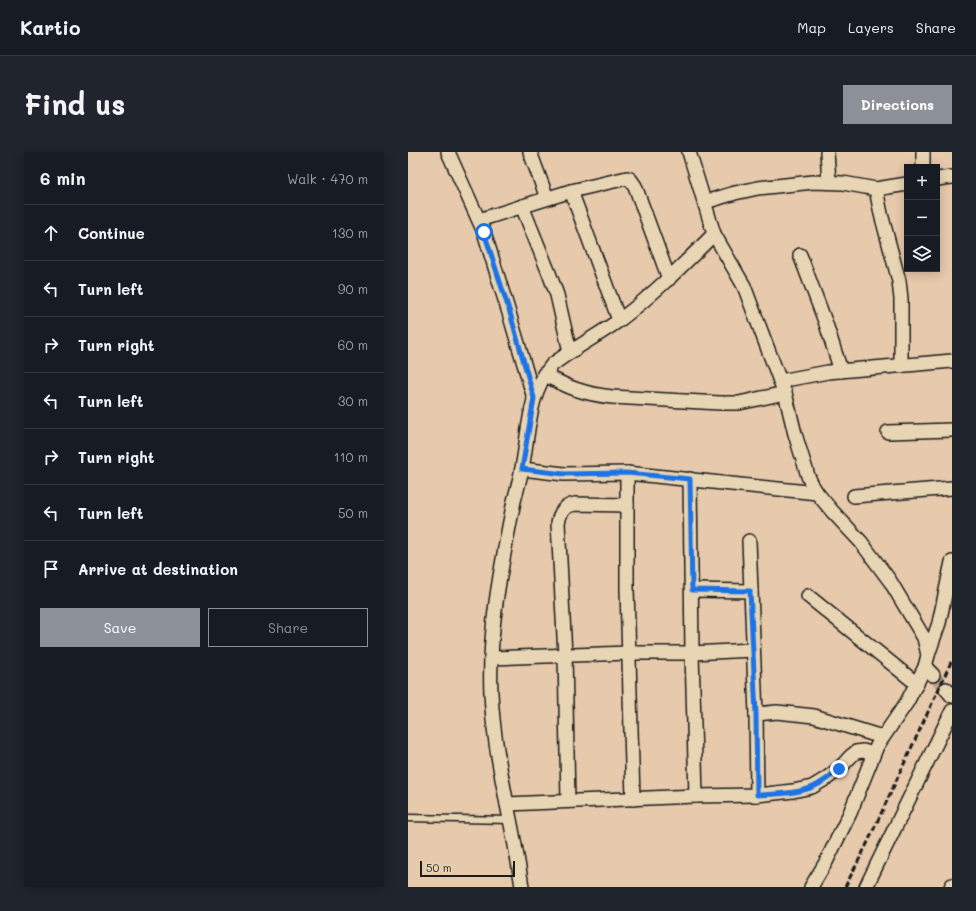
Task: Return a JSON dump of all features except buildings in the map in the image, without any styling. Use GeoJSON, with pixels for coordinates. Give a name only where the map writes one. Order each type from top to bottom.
{"type":"FeatureCollection","features":[{"type":"Feature","properties":{"kind":"street"},"geometry":{"type":"LineString","coordinates":[[530,152],[547,198]]}},
{"type":"Feature","properties":{"kind":"street"},"geometry":{"type":"LineString","coordinates":[[689,152],[714,234],[744,286],[783,387],[808,476],[817,494],[861,542],[890,582],[924,638],[929,666]]}},
{"type":"Feature","properties":{"kind":"street"},"geometry":{"type":"LineString","coordinates":[[827,152],[829,182]]}},
{"type":"Feature","properties":{"kind":"street"},"geometry":{"type":"LineString","coordinates":[[923,152],[923,164]]}},
{"type":"Feature","properties":{"kind":"street"},"geometry":{"type":"LineString","coordinates":[[452,153],[479,220],[510,313],[534,398]]}},
{"type":"Feature","properties":{"kind":"street"},"geometry":{"type":"LineString","coordinates":[[940,179],[952,177]]}},
{"type":"Feature","properties":{"kind":"street"},"geometry":{"type":"LineString","coordinates":[[479,220],[571,191],[623,178],[630,179],[635,186],[669,279]]}},
{"type":"Feature","properties":{"kind":"street"},"geometry":{"type":"LineString","coordinates":[[705,202],[758,188],[813,182],[843,183],[876,188],[904,184]]}},
{"type":"Feature","properties":{"kind":"street"},"geometry":{"type":"LineString","coordinates":[[876,188],[902,299],[901,366]]}},
{"type":"Feature","properties":{"kind":"street"},"geometry":{"type":"LineString","coordinates":[[571,191],[619,320]]}},
{"type":"Feature","properties":{"kind":"street"},"geometry":{"type":"LineString","coordinates":[[522,206],[552,280],[570,352]]}},
{"type":"Feature","properties":{"kind":"street"},"geometry":{"type":"LineString","coordinates":[[522,887],[496,744],[491,693],[491,658],[496,604],[534,398],[544,374],[552,365],[619,320],[669,279],[714,234]]}},
{"type":"Feature","properties":{"kind":"street"},"geometry":{"type":"LineString","coordinates":[[800,255],[842,371]]}},
{"type":"Feature","properties":{"kind":"street"},"geometry":{"type":"LineString","coordinates":[[544,374],[564,385],[594,395],[720,403],[745,402],[783,387],[842,371],[952,361]]}},
{"type":"Feature","properties":{"kind":"street"},"geometry":{"type":"LineString","coordinates":[[888,432],[952,430]]}},
{"type":"Feature","properties":{"kind":"street"},"geometry":{"type":"LineString","coordinates":[[522,469],[564,474],[627,473],[817,494]]}},
{"type":"Feature","properties":{"kind":"street"},"geometry":{"type":"LineString","coordinates":[[627,473],[627,589],[630,653],[632,799]]}},
{"type":"Feature","properties":{"kind":"street"},"geometry":{"type":"LineString","coordinates":[[690,479],[692,653],[696,796]]}},
{"type":"Feature","properties":{"kind":"street"},"geometry":{"type":"LineString","coordinates":[[854,496],[952,488]]}},
{"type":"Feature","properties":{"kind":"street"},"geometry":{"type":"LineString","coordinates":[[568,801],[565,656],[558,533],[559,515],[569,505],[575,504],[627,505]]}},
{"type":"Feature","properties":{"kind":"street"},"geometry":{"type":"LineString","coordinates":[[749,541],[756,714],[757,795]]}},
{"type":"Feature","properties":{"kind":"street"},"geometry":{"type":"LineString","coordinates":[[811,887],[826,862],[850,814],[873,754],[882,737],[907,702],[929,666],[952,562]]}},
{"type":"Feature","properties":{"kind":"street"},"geometry":{"type":"LineString","coordinates":[[692,590],[750,591]]}},
{"type":"Feature","properties":{"kind":"street"},"geometry":{"type":"LineString","coordinates":[[808,596],[917,684]]}},
{"type":"Feature","properties":{"kind":"street"},"geometry":{"type":"LineString","coordinates":[[491,658],[753,650]]}},
{"type":"Feature","properties":{"kind":"street"},"geometry":{"type":"LineString","coordinates":[[866,887],[952,711]]}},
{"type":"Feature","properties":{"kind":"street"},"geometry":{"type":"LineString","coordinates":[[756,714],[777,712],[814,716],[882,737]]}},
{"type":"Feature","properties":{"kind":"street"},"geometry":{"type":"LineString","coordinates":[[507,804],[757,795],[793,792],[812,787],[827,778],[839,769],[856,752],[863,751],[873,754]]}},
{"type":"Feature","properties":{"kind":"lane"},"geometry":{"type":"LineString","coordinates":[[408,818],[510,820]]}},
{"type":"Feature","properties":{"kind":"tunnel"},"geometry":{"type":"LineString","coordinates":[[933,675],[946,689]]}},
{"type":"Feature","properties":{"kind":"railway"},"geometry":{"type":"LineString","coordinates":[[845,887],[866,846],[952,660]]}},
{"type":"Feature","properties":{"kind":"route"},"geometry":{"type":"LineString","coordinates":[[484,232],[510,313],[534,398],[522,469],[564,474],[627,473],[690,479],[692,590],[750,591],[756,714],[757,795],[793,792],[812,787],[839,769]]}}]}
